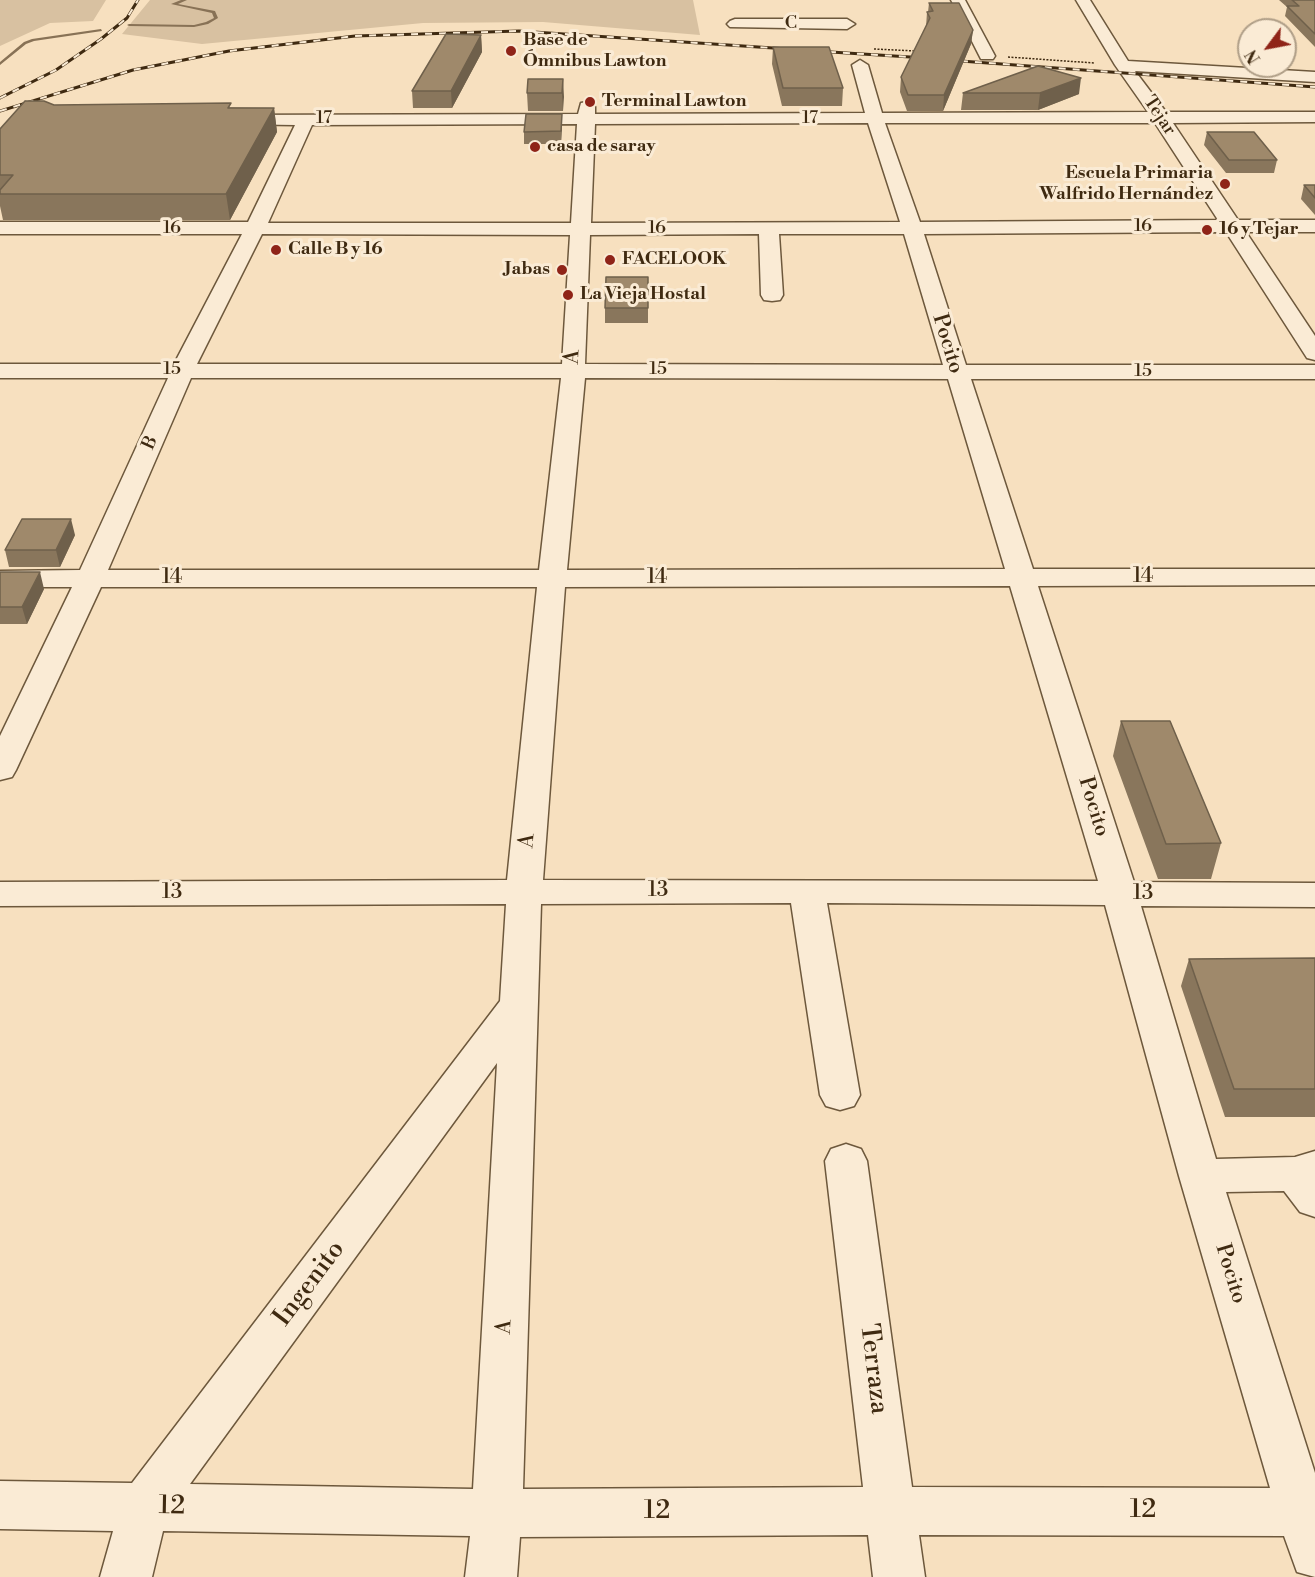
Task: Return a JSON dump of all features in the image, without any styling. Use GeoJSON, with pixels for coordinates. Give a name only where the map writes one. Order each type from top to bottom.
{"type":"FeatureCollection","features":[{"type":"Feature","properties":{"kind":"street"},"geometry":{"type":"LineString","coordinates":[[958,0],[987,56]]}},
{"type":"Feature","properties":{"kind":"street","name":"Tejar"},"geometry":{"type":"LineString","coordinates":[[1083,0],[1123,65],[1161,118],[1315,353]]}},
{"type":"Feature","properties":{"kind":"street","name":"Pocito"},"geometry":{"type":"LineString","coordinates":[[843,8],[875,118],[912,227],[1120,894],[1200,1176],[1311,1526]]}},
{"type":"Feature","properties":{"kind":"street","name":"C"},"geometry":{"type":"LineString","coordinates":[[735,24],[847,24]]}},
{"type":"Feature","properties":{"kind":"street"},"geometry":{"type":"LineString","coordinates":[[1123,65],[1315,78]]}},
{"type":"Feature","properties":{"kind":"street","name":"17"},"geometry":{"type":"LineString","coordinates":[[215,120],[586,113],[875,118],[1315,117]]}},
{"type":"Feature","properties":{"kind":"street","name":"A"},"geometry":{"type":"LineString","coordinates":[[491,1577],[497,1513],[524,892],[572,370],[586,113]]}},
{"type":"Feature","properties":{"kind":"street","name":"B"},"geometry":{"type":"LineString","coordinates":[[0,770],[91,578],[183,370],[255,229],[306,119]]}},
{"type":"Feature","properties":{"kind":"street","name":"16"},"geometry":{"type":"LineString","coordinates":[[0,228],[581,230],[1315,226]]}},
{"type":"Feature","properties":{"kind":"street"},"geometry":{"type":"LineString","coordinates":[[769,228],[772,295]]}},
{"type":"Feature","properties":{"kind":"street","name":"15"},"geometry":{"type":"LineString","coordinates":[[0,371],[1315,372]]}},
{"type":"Feature","properties":{"kind":"street","name":"14"},"geometry":{"type":"LineString","coordinates":[[0,579],[1315,578]]}},
{"type":"Feature","properties":{"kind":"street"},"geometry":{"type":"LineString","coordinates":[[807,891],[840,1095]]}},
{"type":"Feature","properties":{"kind":"street","name":"13"},"geometry":{"type":"LineString","coordinates":[[0,894],[807,891],[1315,895]]}},
{"type":"Feature","properties":{"kind":"street","name":"Ingenito"},"geometry":{"type":"LineString","coordinates":[[126,1577],[144,1507],[520,1003]]}},
{"type":"Feature","properties":{"kind":"street","name":"Terraza"},"geometry":{"type":"LineString","coordinates":[[846,1161],[899,1577]]}},
{"type":"Feature","properties":{"kind":"street"},"geometry":{"type":"LineString","coordinates":[[1200,1176],[1308,1180]]}},
{"type":"Feature","properties":{"kind":"street","name":"12"},"geometry":{"type":"LineString","coordinates":[[0,1505],[497,1513],[892,1510],[1311,1526]]}},
{"type":"Feature","properties":{"kind":"shaded area"},"geometry":{"type":"Polygon","coordinates":[[[0,0],[106,0],[93,21],[50,23],[0,46],[0,0]]]}},
{"type":"Feature","properties":{"kind":"shaded area"},"geometry":{"type":"Polygon","coordinates":[[[150,0],[693,0],[700,35],[543,22],[423,23],[202,44],[122,34],[150,0]]]}},
{"type":"Feature","properties":{"kind":"building"},"geometry":{"type":"Polygon","coordinates":[[[1292,0],[1315,0],[1315,34],[1287,6],[1299,6],[1292,0]]]}},
{"type":"Feature","properties":{"kind":"building"},"geometry":{"type":"Polygon","coordinates":[[[929,3],[959,3],[973,30],[944,95],[908,95],[901,77],[930,18],[927,12],[933,11],[929,3]]]}},
{"type":"Feature","properties":{"kind":"building"},"geometry":{"type":"Polygon","coordinates":[[[446,34],[481,35],[451,91],[412,91],[446,34]]]}},
{"type":"Feature","properties":{"kind":"building"},"geometry":{"type":"Polygon","coordinates":[[[773,47],[829,47],[843,88],[783,88],[773,47]]]}},
{"type":"Feature","properties":{"kind":"building"},"geometry":{"type":"Polygon","coordinates":[[[1038,66],[1081,78],[1040,93],[963,93],[1038,66]]]}},
{"type":"Feature","properties":{"kind":"building"},"geometry":{"type":"Polygon","coordinates":[[[528,79],[563,79],[562,93],[527,93],[528,79]]]}},
{"type":"Feature","properties":{"kind":"building"},"geometry":{"type":"Polygon","coordinates":[[[25,101],[44,101],[54,105],[231,103],[228,108],[274,108],[226,194],[0,194],[0,190],[13,175],[0,175],[0,129],[25,101]]]}},
{"type":"Feature","properties":{"kind":"building"},"geometry":{"type":"Polygon","coordinates":[[[526,114],[562,114],[561,131],[524,132],[526,114]]]}},
{"type":"Feature","properties":{"kind":"building"},"geometry":{"type":"Polygon","coordinates":[[[1207,132],[1254,132],[1277,160],[1229,160],[1207,132]]]}},
{"type":"Feature","properties":{"kind":"building"},"geometry":{"type":"Polygon","coordinates":[[[1304,185],[1315,185],[1315,198],[1304,185]]]}},
{"type":"Feature","properties":{"kind":"building"},"geometry":{"type":"Polygon","coordinates":[[[606,277],[648,277],[648,308],[605,308],[606,277]]]}},
{"type":"Feature","properties":{"kind":"building"},"geometry":{"type":"Polygon","coordinates":[[[22,519],[71,519],[56,550],[5,550],[22,519]]]}},
{"type":"Feature","properties":{"kind":"building"},"geometry":{"type":"Polygon","coordinates":[[[0,572],[40,572],[22,607],[0,607],[0,572]]]}},
{"type":"Feature","properties":{"kind":"building"},"geometry":{"type":"Polygon","coordinates":[[[1121,721],[1170,721],[1221,843],[1166,844],[1121,721]]]}},
{"type":"Feature","properties":{"kind":"building"},"geometry":{"type":"Polygon","coordinates":[[[1315,958],[1315,1089],[1234,1089],[1189,959],[1315,958]]]}},
{"type":"Feature","properties":{"kind":"waterway"},"geometry":{"type":"LineString","coordinates":[[129,25],[194,26],[216,18],[214,12],[173,4],[185,0]]}},
{"type":"Feature","properties":{"kind":"waterway"},"geometry":{"type":"LineString","coordinates":[[0,64],[25,43],[33,40],[101,30]]}},
{"type":"Feature","properties":{"kind":"railway"},"geometry":{"type":"LineString","coordinates":[[0,98],[56,70],[101,39],[127,18],[138,0]]}},
{"type":"Feature","properties":{"kind":"railway"},"geometry":{"type":"LineString","coordinates":[[0,111],[133,70],[229,51],[355,36],[519,31],[788,49]]}},
{"type":"Feature","properties":{"kind":"railway"},"geometry":{"type":"LineString","coordinates":[[815,51],[926,58]]}},
{"type":"Feature","properties":{"kind":"railway"},"geometry":{"type":"LineString","coordinates":[[947,60],[1315,87]]}},
{"type":"Feature","properties":{"kind":"place","name":"Base de Ómnibus Lawton"},"geometry":{"type":"Point","coordinates":[511,51]}},
{"type":"Feature","properties":{"kind":"place","name":"Terminal Lawton"},"geometry":{"type":"Point","coordinates":[590,102]}},
{"type":"Feature","properties":{"kind":"place","name":"casa de saray"},"geometry":{"type":"Point","coordinates":[535,147]}},
{"type":"Feature","properties":{"kind":"place","name":"Escuela Primaria Walfrido Hernández"},"geometry":{"type":"Point","coordinates":[1225,184]}},
{"type":"Feature","properties":{"kind":"place","name":"16 y Tejar"},"geometry":{"type":"Point","coordinates":[1207,230]}},
{"type":"Feature","properties":{"kind":"place","name":"Calle B y 16"},"geometry":{"type":"Point","coordinates":[276,250]}},
{"type":"Feature","properties":{"kind":"place","name":"FACELOOK"},"geometry":{"type":"Point","coordinates":[610,260]}},
{"type":"Feature","properties":{"kind":"place","name":"Jabas"},"geometry":{"type":"Point","coordinates":[562,270]}},
{"type":"Feature","properties":{"kind":"place","name":"La Vieja Hostal"},"geometry":{"type":"Point","coordinates":[568,295]}}]}
